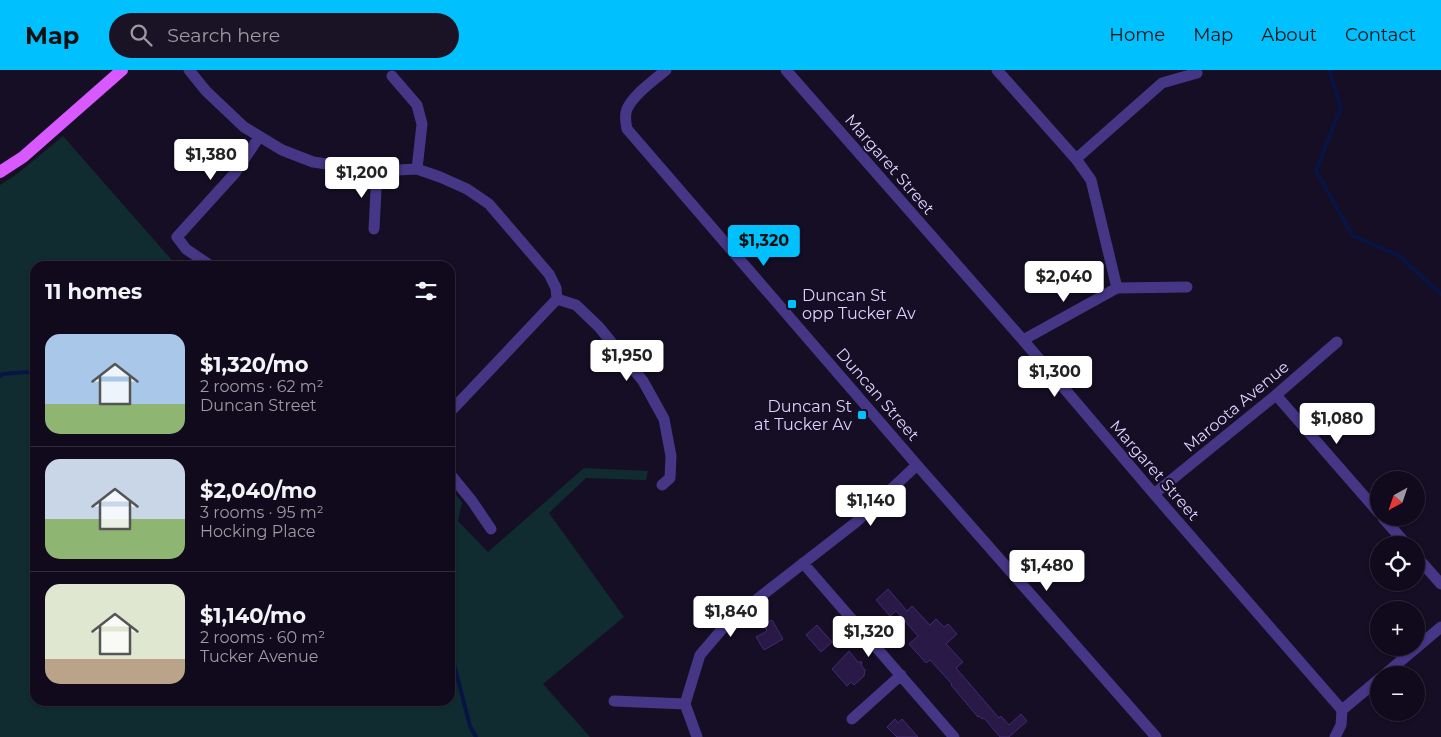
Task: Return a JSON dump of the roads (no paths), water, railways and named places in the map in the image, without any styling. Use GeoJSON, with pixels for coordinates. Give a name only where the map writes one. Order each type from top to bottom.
{"type":"FeatureCollection","features":[{"type":"Feature","properties":{"kind":"main road"},"geometry":{"type":"LineString","coordinates":[[0,172],[23,157],[122,70]]}},
{"type":"Feature","properties":{"kind":"street"},"geometry":{"type":"LineString","coordinates":[[189,70],[206,91],[244,127],[282,150],[313,162],[377,171],[417,169],[440,177],[467,190],[490,204],[549,274],[556,288],[557,299],[455,407]]}},
{"type":"Feature","properties":{"kind":"street","name":"Duncan Street"},"geometry":{"type":"LineString","coordinates":[[666,70],[633,100],[626,110],[625,120],[627,129],[917,465],[1156,737]]}},
{"type":"Feature","properties":{"kind":"street","name":"Margaret Street"},"geometry":{"type":"LineString","coordinates":[[786,70],[1023,340],[1342,710]]}},
{"type":"Feature","properties":{"kind":"street"},"geometry":{"type":"LineString","coordinates":[[997,70],[1076,159],[1091,180],[1117,288]]}},
{"type":"Feature","properties":{"kind":"street"},"geometry":{"type":"LineString","coordinates":[[1076,159],[1162,83],[1197,72]]}},
{"type":"Feature","properties":{"kind":"street"},"geometry":{"type":"LineString","coordinates":[[392,76],[417,105],[422,124],[417,169]]}},
{"type":"Feature","properties":{"kind":"street"},"geometry":{"type":"LineString","coordinates":[[204,261],[186,249],[178,237],[235,173],[259,137]]}},
{"type":"Feature","properties":{"kind":"street"},"geometry":{"type":"LineString","coordinates":[[374,228],[377,171]]}},
{"type":"Feature","properties":{"kind":"street"},"geometry":{"type":"LineString","coordinates":[[1023,340],[1117,288],[1187,287]]}},
{"type":"Feature","properties":{"kind":"street"},"geometry":{"type":"LineString","coordinates":[[557,299],[576,305],[599,327],[643,381],[664,419],[671,456],[670,478],[662,485]]}},
{"type":"Feature","properties":{"kind":"street","name":"Maroota Avenue"},"geometry":{"type":"LineString","coordinates":[[1154,494],[1276,395],[1337,342]]}},
{"type":"Feature","properties":{"kind":"street"},"geometry":{"type":"LineString","coordinates":[[1276,395],[1370,503]]}},
{"type":"Feature","properties":{"kind":"street"},"geometry":{"type":"LineString","coordinates":[[697,737],[685,704],[700,654],[729,621],[855,523],[917,465]]}},
{"type":"Feature","properties":{"kind":"street"},"geometry":{"type":"LineString","coordinates":[[455,480],[472,501],[490,529]]}},
{"type":"Feature","properties":{"kind":"street"},"geometry":{"type":"LineString","coordinates":[[1390,526],[1399,536]]}},
{"type":"Feature","properties":{"kind":"street"},"geometry":{"type":"LineString","coordinates":[[803,563],[954,737]]}},
{"type":"Feature","properties":{"kind":"street"},"geometry":{"type":"LineString","coordinates":[[1425,566],[1441,584]]}},
{"type":"Feature","properties":{"kind":"street"},"geometry":{"type":"LineString","coordinates":[[1395,666],[1441,627]]}},
{"type":"Feature","properties":{"kind":"street"},"geometry":{"type":"LineString","coordinates":[[852,719],[900,675]]}},
{"type":"Feature","properties":{"kind":"street"},"geometry":{"type":"LineString","coordinates":[[1335,737],[1341,725],[1342,710],[1370,687]]}},
{"type":"Feature","properties":{"kind":"street"},"geometry":{"type":"LineString","coordinates":[[614,701],[685,704]]}},
{"type":"Feature","properties":{"kind":"waterway"},"geometry":{"type":"LineString","coordinates":[[1329,70],[1341,107],[1316,171],[1353,236],[1398,255],[1441,294]]}},
{"type":"Feature","properties":{"kind":"waterway"},"geometry":{"type":"LineString","coordinates":[[0,376],[3,374],[30,373]]}},
{"type":"Feature","properties":{"kind":"waterway"},"geometry":{"type":"LineString","coordinates":[[455,668],[470,726],[476,737]]}},
{"type":"Feature","properties":{"kind":"place","name":"Duncan St opp Tucker Av"},"geometry":{"type":"Point","coordinates":[792,304]}},
{"type":"Feature","properties":{"kind":"place","name":"Duncan St at Tucker Av"},"geometry":{"type":"Point","coordinates":[862,415]}}]}
